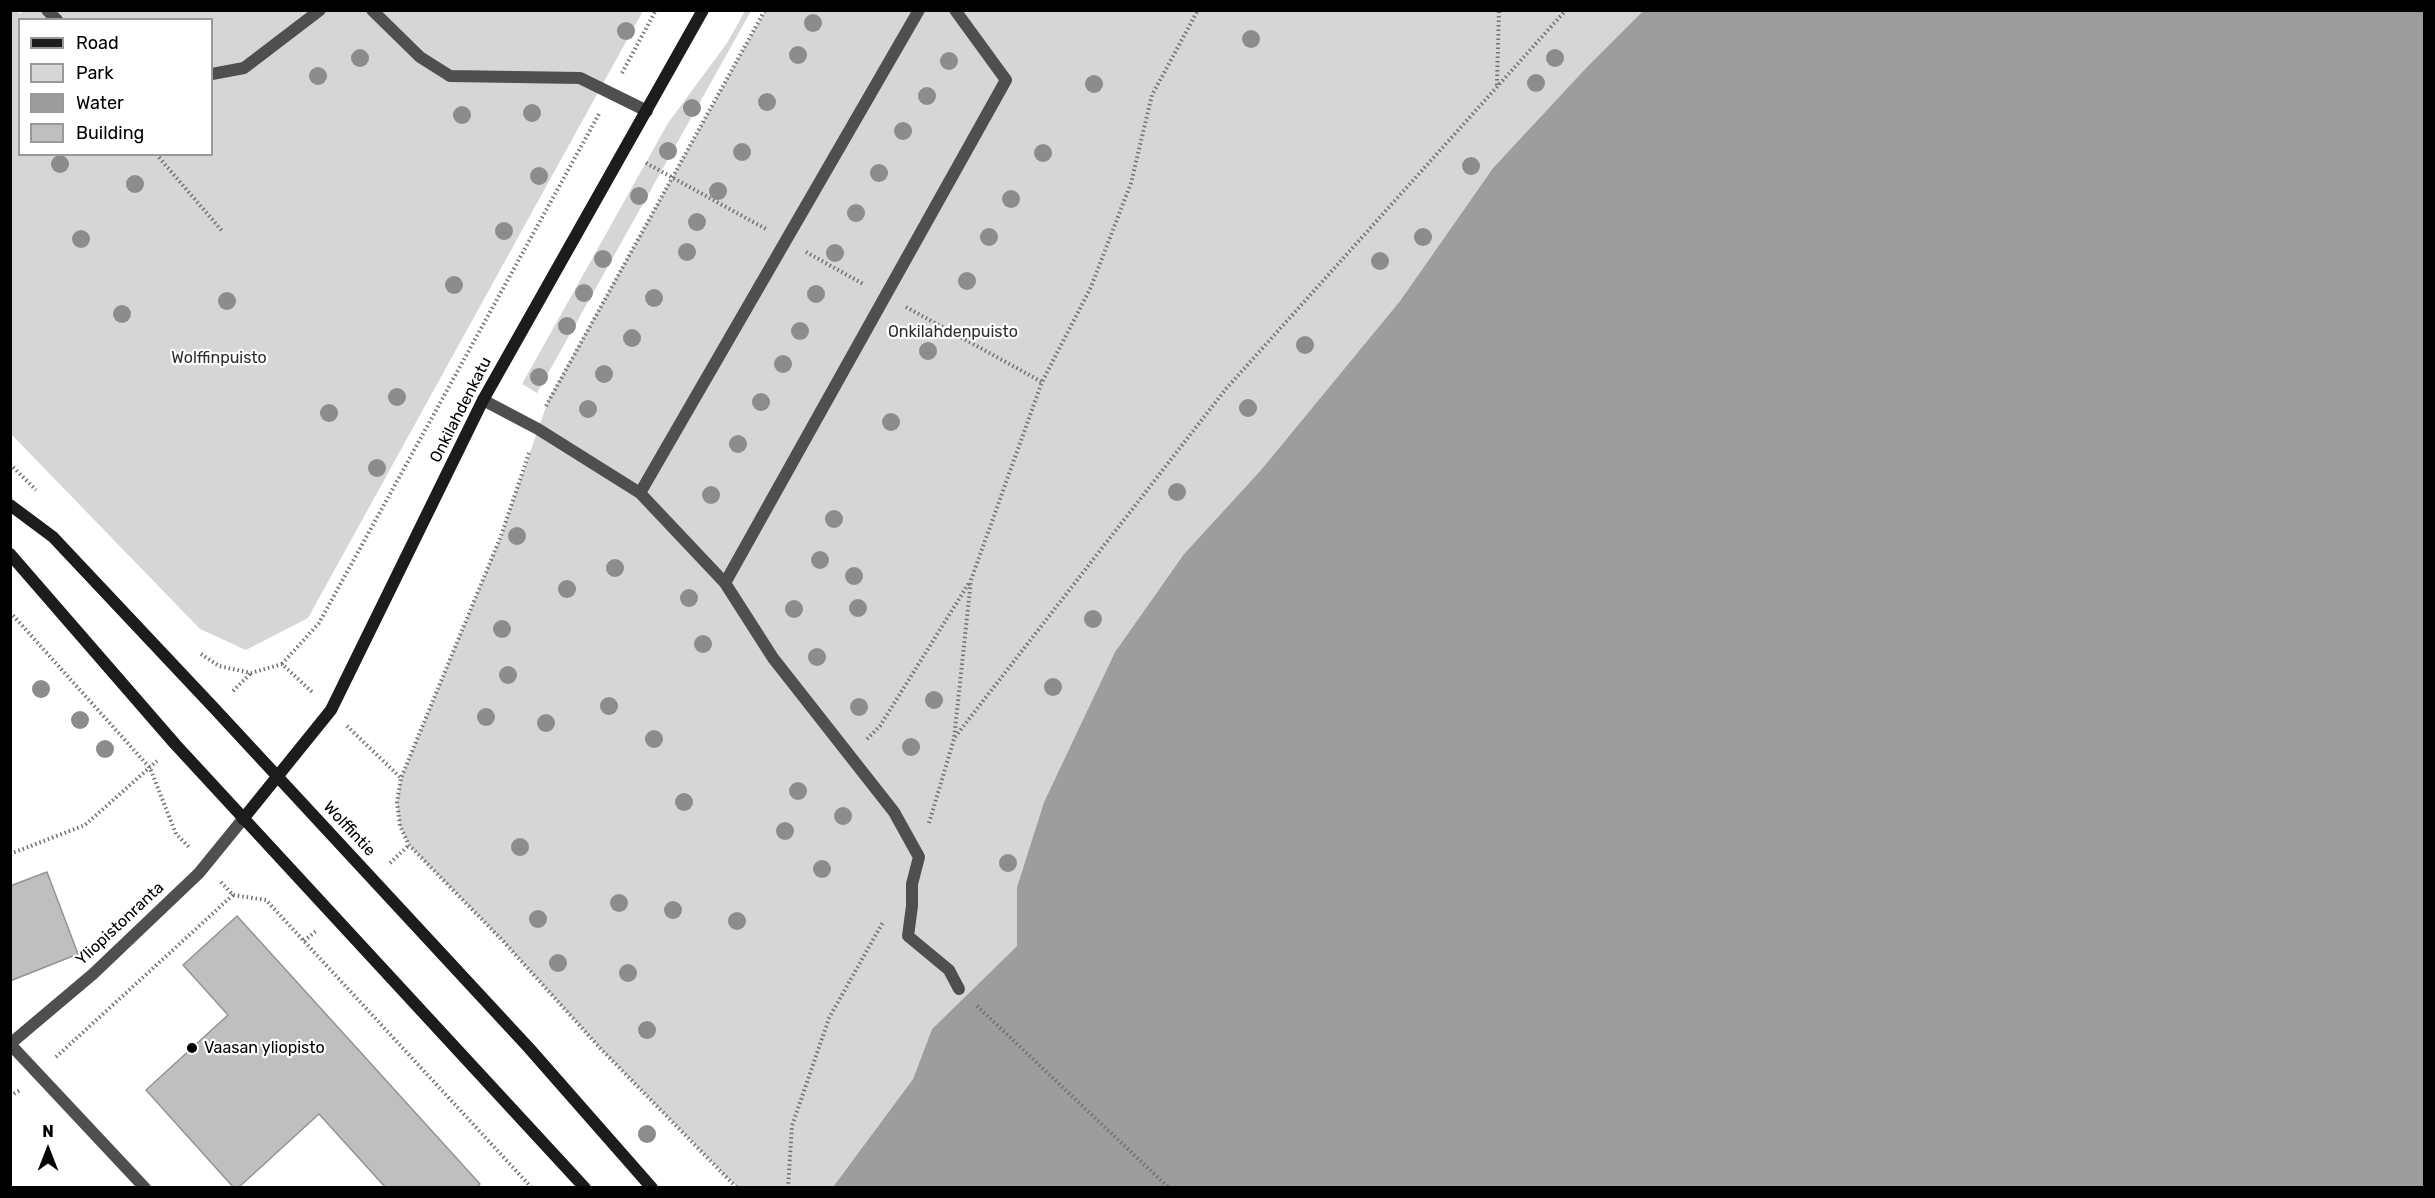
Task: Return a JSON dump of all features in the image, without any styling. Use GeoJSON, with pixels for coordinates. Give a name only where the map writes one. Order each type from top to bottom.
{"type":"FeatureCollection","features":[{"type":"Feature","properties":{"kind":"main road","name":"Onkilahdenkatu"},"geometry":{"type":"LineString","coordinates":[[243,819],[331,710],[483,400],[703,10]]}},
{"type":"Feature","properties":{"kind":"main road","name":"Wolffintie"},"geometry":{"type":"LineString","coordinates":[[10,505],[53,537],[278,776],[529,1048],[652,1188]]}},
{"type":"Feature","properties":{"kind":"main road"},"geometry":{"type":"LineString","coordinates":[[10,554],[243,819],[585,1188]]}},
{"type":"Feature","properties":{"kind":"street"},"geometry":{"type":"LineString","coordinates":[[213,74],[244,68],[320,10]]}},
{"type":"Feature","properties":{"kind":"street"},"geometry":{"type":"LineString","coordinates":[[372,10],[420,57],[450,76],[580,78],[647,111]]}},
{"type":"Feature","properties":{"kind":"street"},"geometry":{"type":"LineString","coordinates":[[640,493],[919,10]]}},
{"type":"Feature","properties":{"kind":"street"},"geometry":{"type":"LineString","coordinates":[[724,583],[1006,80],[955,10]]}},
{"type":"Feature","properties":{"kind":"street"},"geometry":{"type":"LineString","coordinates":[[483,400],[538,429],[640,493],[724,583],[773,658],[894,812],[919,857],[912,884],[908,936],[949,970],[959,989]]}},
{"type":"Feature","properties":{"kind":"street","name":"Yliopistonranta"},"geometry":{"type":"LineString","coordinates":[[10,1044],[93,974],[206,866],[243,819]]}},
{"type":"Feature","properties":{"kind":"street"},"geometry":{"type":"LineString","coordinates":[[10,1044],[145,1188]]}},
{"type":"Feature","properties":{"kind":"path"},"geometry":{"type":"LineString","coordinates":[[191,648],[219,666],[251,673],[282,664],[318,623],[656,10]]}},
{"type":"Feature","properties":{"kind":"path"},"geometry":{"type":"LineString","coordinates":[[737,1188],[600,1048],[503,941],[409,845],[400,826],[397,802],[401,778],[501,536],[549,398],[765,10]]}},
{"type":"Feature","properties":{"kind":"path"},"geometry":{"type":"LineString","coordinates":[[849,756],[880,726],[971,580],[1042,382],[1091,287],[1131,183],[1152,95],[1198,10]]}},
{"type":"Feature","properties":{"kind":"path"},"geometry":{"type":"LineString","coordinates":[[1497,86],[1499,10]]}},
{"type":"Feature","properties":{"kind":"path"},"geometry":{"type":"LineString","coordinates":[[954,739],[1225,390],[1566,10]]}},
{"type":"Feature","properties":{"kind":"path"},"geometry":{"type":"LineString","coordinates":[[625,151],[1042,382]]}},
{"type":"Feature","properties":{"kind":"path"},"geometry":{"type":"LineString","coordinates":[[158,156],[223,232]]}},
{"type":"Feature","properties":{"kind":"path"},"geometry":{"type":"LineString","coordinates":[[10,464],[43,498]]}},
{"type":"Feature","properties":{"kind":"path"},"geometry":{"type":"LineString","coordinates":[[919,857],[954,739],[971,580]]}},
{"type":"Feature","properties":{"kind":"path"},"geometry":{"type":"LineString","coordinates":[[10,612],[150,768],[176,834],[233,896],[266,900],[532,1188]]}},
{"type":"Feature","properties":{"kind":"path"},"geometry":{"type":"LineString","coordinates":[[282,664],[401,778]]}},
{"type":"Feature","properties":{"kind":"path"},"geometry":{"type":"LineString","coordinates":[[10,854],[85,825],[150,768]]}},
{"type":"Feature","properties":{"kind":"path"},"geometry":{"type":"LineString","coordinates":[[10,1096],[233,896]]}},
{"type":"Feature","properties":{"kind":"path"},"geometry":{"type":"LineString","coordinates":[[788,1188],[792,1126],[829,1018],[885,918]]}},
{"type":"Feature","properties":{"kind":"path"},"geometry":{"type":"LineString","coordinates":[[959,989],[1169,1188]]}},
{"type":"Feature","properties":{"kind":"green space","name":"Wolffinpuisto"},"geometry":{"type":"Polygon","coordinates":[[[23,10],[643,11],[308,618],[246,650],[200,629],[11,434],[11,11],[17,11],[20,14],[23,10]]]}},
{"type":"Feature","properties":{"kind":"green space"},"geometry":{"type":"Polygon","coordinates":[[[745,11],[751,11],[537,393],[522,384],[668,123],[727,43],[745,11]]]}},
{"type":"Feature","properties":{"kind":"green space","name":"Onkilahdenpuisto"},"geometry":{"type":"Polygon","coordinates":[[[765,11],[1643,11],[1586,68],[1493,168],[1400,301],[1261,470],[1184,554],[1115,652],[1044,802],[1017,887],[1017,946],[932,1029],[913,1079],[833,1187],[737,1187],[600,1048],[503,941],[409,845],[400,826],[397,802],[401,778],[501,536],[549,398],[765,11]]]}},
{"type":"Feature","properties":{"kind":"water"},"geometry":{"type":"Polygon","coordinates":[[[1643,11],[2424,11],[2424,1187],[833,1187],[913,1079],[932,1029],[1017,946],[1017,887],[1044,802],[1115,652],[1184,554],[1261,470],[1400,301],[1493,168],[1586,68],[1643,11]]]}},
{"type":"Feature","properties":{"kind":"building"},"geometry":{"type":"Polygon","coordinates":[[[47,872],[78,954],[10,981],[10,886],[47,872]]]}},
{"type":"Feature","properties":{"kind":"building"},"geometry":{"type":"Polygon","coordinates":[[[237,916],[480,1184],[476,1188],[386,1188],[319,1114],[238,1188],[234,1188],[146,1090],[228,1015],[183,965],[237,916]]]}},
{"type":"Feature","properties":{"kind":"place","name":"Vaasan yliopisto"},"geometry":{"type":"Point","coordinates":[192,1048]}}]}
